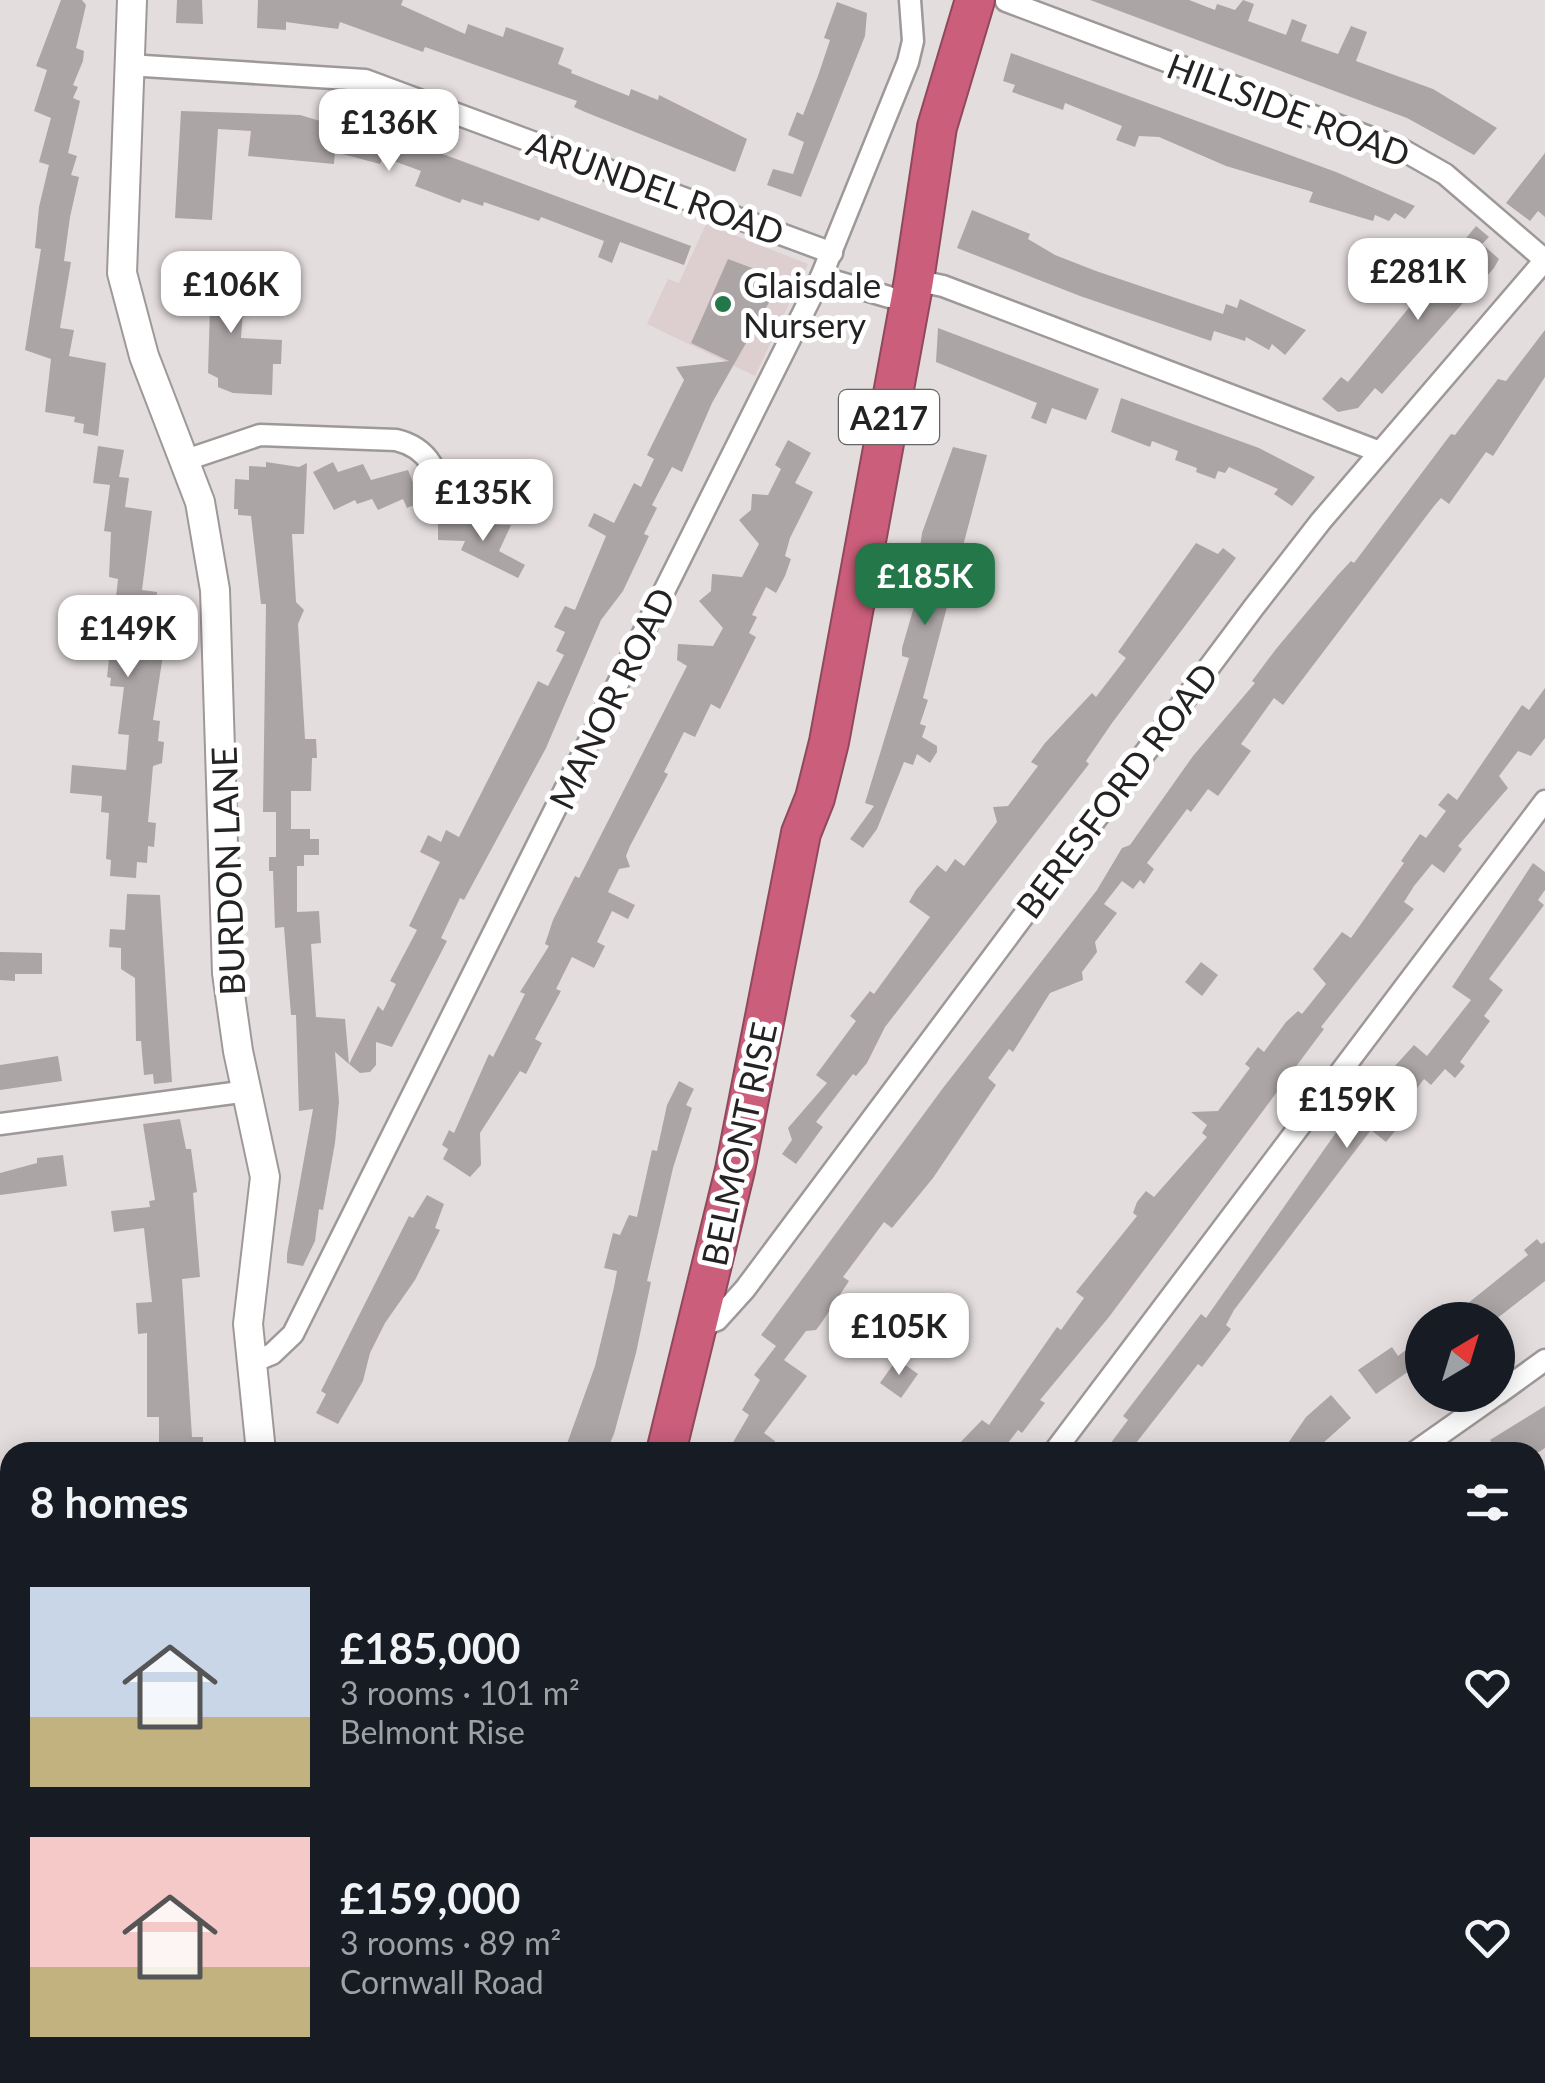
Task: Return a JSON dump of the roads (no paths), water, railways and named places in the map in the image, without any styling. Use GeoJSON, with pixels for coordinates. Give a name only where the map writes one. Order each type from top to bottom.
{"type":"FeatureCollection","features":[{"type":"Feature","properties":{"kind":"highway","name":"BELMONT RISE"},"geometry":{"type":"LineString","coordinates":[[902,288],[916,130],[953,0]]}},
{"type":"Feature","properties":{"kind":"highway","name":"BELMONT RISE"},"geometry":{"type":"LineString","coordinates":[[669,1442],[739,1153],[800,833],[800,795],[808,742],[902,288],[937,127],[976,0]]}},
{"type":"Feature","properties":{"kind":"street","name":"BURDON LANE"},"geometry":{"type":"LineString","coordinates":[[132,0],[122,272],[144,356],[186,460],[207,530],[215,590],[227,973],[265,1177],[249,1308],[250,1363],[260,1442]]}},
{"type":"Feature","properties":{"kind":"street","name":"MANOR ROAD"},"geometry":{"type":"LineString","coordinates":[[250,1363],[272,1354],[294,1334],[821,277],[908,62],[913,42],[910,0]]}},
{"type":"Feature","properties":{"kind":"street","name":"HILLSIDE ROAD"},"geometry":{"type":"LineString","coordinates":[[1006,1],[1401,149],[1445,174],[1545,260]]}},
{"type":"Feature","properties":{"kind":"street","name":"ARUNDEL ROAD"},"geometry":{"type":"LineString","coordinates":[[128,65],[365,80],[832,253]]}},
{"type":"Feature","properties":{"kind":"street","name":"BERESFORD ROAD"},"geometry":{"type":"LineString","coordinates":[[699,1327],[717,1320],[745,1290],[1254,607],[1380,452],[1545,260]]}},
{"type":"Feature","properties":{"kind":"street","name":"ARUNDEL ROAD"},"geometry":{"type":"LineString","coordinates":[[821,277],[902,288],[943,286],[1380,452]]}},
{"type":"Feature","properties":{"kind":"street"},"geometry":{"type":"LineString","coordinates":[[186,460],[260,435],[396,440],[409,443],[432,459],[447,512]]}},
{"type":"Feature","properties":{"kind":"street"},"geometry":{"type":"LineString","coordinates":[[1062,1442],[1545,801]]}},
{"type":"Feature","properties":{"kind":"street"},"geometry":{"type":"LineString","coordinates":[[0,1124],[248,1091]]}},
{"type":"Feature","properties":{"kind":"street"},"geometry":{"type":"LineString","coordinates":[[1515,1381],[1545,1360]]}},
{"type":"Feature","properties":{"kind":"street"},"geometry":{"type":"LineString","coordinates":[[1429,1442],[1472,1412]]}},
{"type":"Feature","properties":{"kind":"place","name":"Glaisdale Nursery"},"geometry":{"type":"Point","coordinates":[723,304]}}]}
